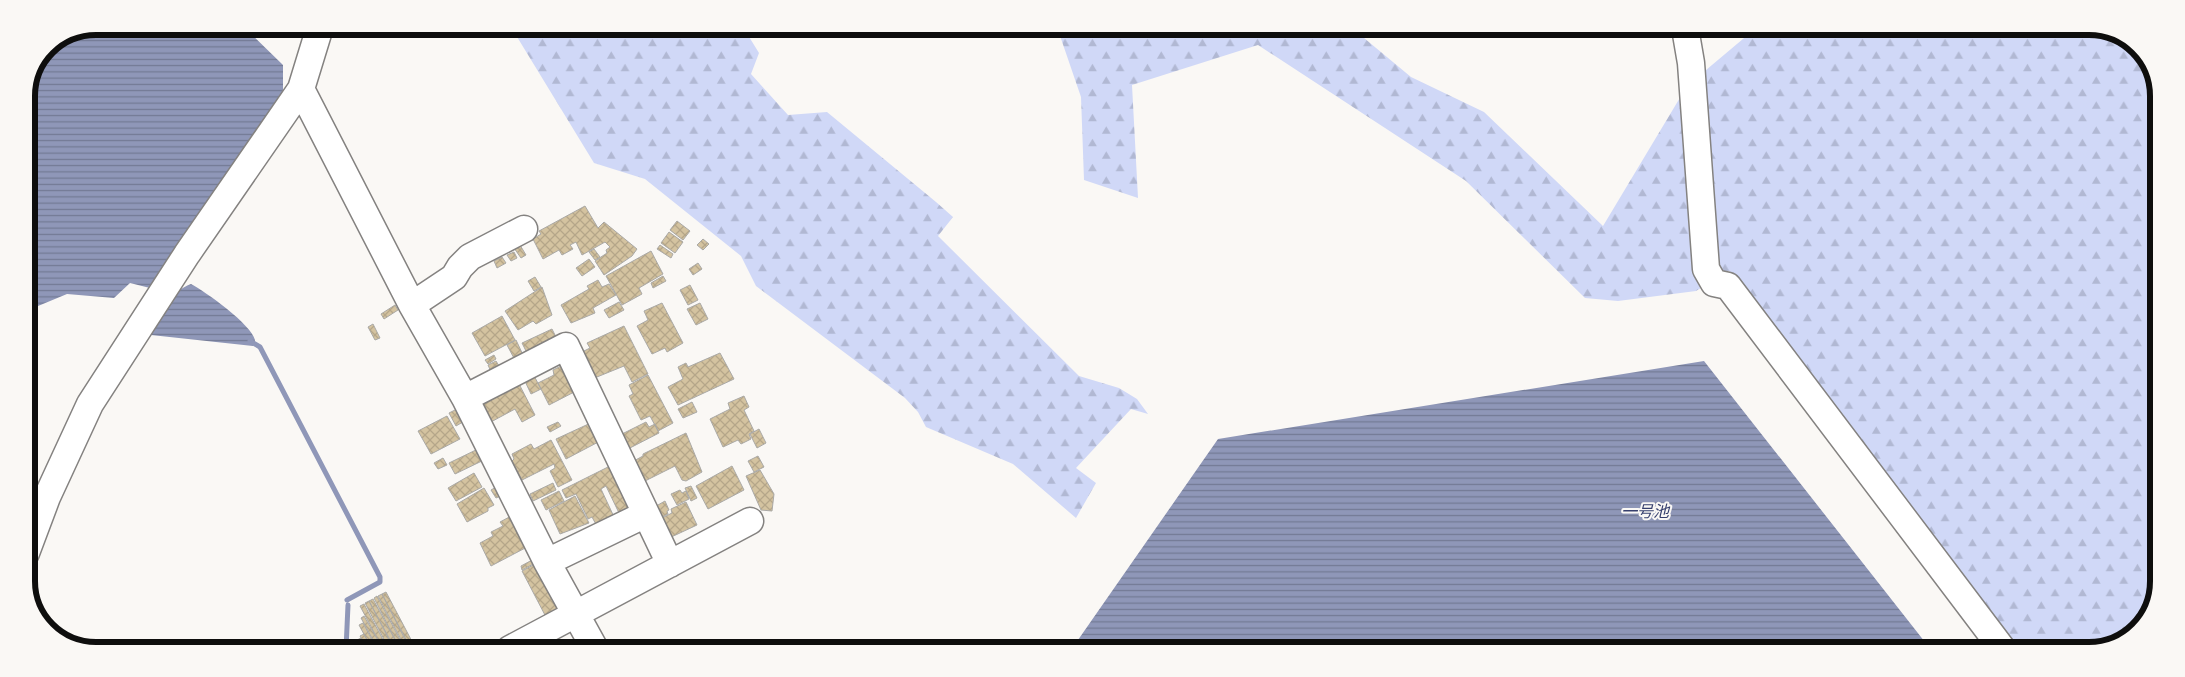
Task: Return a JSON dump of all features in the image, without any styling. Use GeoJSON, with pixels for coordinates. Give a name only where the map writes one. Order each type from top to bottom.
{"type":"FeatureCollection","features":[{"type":"Feature","properties":{"kind":"street"},"geometry":{"type":"LineString","coordinates":[[35,529],[47,497],[90,404],[171,277],[301,89],[317,35]]}},
{"type":"Feature","properties":{"kind":"street"},"geometry":{"type":"LineString","coordinates":[[1686,35],[1691,62],[1706,269],[1714,283],[1728,286],[1997,642]]}},
{"type":"Feature","properties":{"kind":"street"},"geometry":{"type":"LineString","coordinates":[[301,89],[412,305],[465,398],[547,562],[590,642]]}},
{"type":"Feature","properties":{"kind":"street"},"geometry":{"type":"LineString","coordinates":[[412,305],[454,278],[460,267],[470,257],[524,229]]}},
{"type":"Feature","properties":{"kind":"street"},"geometry":{"type":"LineString","coordinates":[[465,398],[566,346],[670,564]]}},
{"type":"Feature","properties":{"kind":"street"},"geometry":{"type":"LineString","coordinates":[[547,562],[646,514]]}},
{"type":"Feature","properties":{"kind":"street"},"geometry":{"type":"LineString","coordinates":[[523,642],[750,521]]}},
{"type":"Feature","properties":{"kind":"green space"},"geometry":{"type":"Polygon","coordinates":[[[516,35],[748,35],[759,53],[751,74],[788,115],[827,112],[936,202],[953,217],[938,236],[1079,376],[1119,388],[1137,399],[1148,414],[1131,409],[1076,468],[1096,483],[1076,518],[1013,464],[926,427],[918,412],[905,398],[756,286],[741,256],[645,179],[594,163],[516,35]]]}},
{"type":"Feature","properties":{"kind":"green space"},"geometry":{"type":"Polygon","coordinates":[[[1060,35],[1360,35],[1411,77],[1484,112],[1603,226],[1687,86],[1748,35],[2089,35],[2113,40],[2123,45],[2137,59],[2147,76],[2150,92],[2150,581],[2148,597],[2144,608],[2132,624],[2109,639],[2089,642],[2010,642],[1729,271],[1696,291],[1618,301],[1585,298],[1466,181],[1258,45],[1132,85],[1138,198],[1084,180],[1081,97],[1060,35]]]}},
{"type":"Feature","properties":{"kind":"water"},"geometry":{"type":"Polygon","coordinates":[[[252,35],[283,65],[283,90],[279,107],[154,289],[130,283],[114,298],[67,294],[35,307],[35,96],[36,84],[45,62],[62,45],[84,36],[252,35]]]}},
{"type":"Feature","properties":{"kind":"water"},"geometry":{"type":"Polygon","coordinates":[[[191,284],[237,317],[252,333],[255,340],[253,346],[151,335],[153,327],[165,305],[177,292],[191,284]]]}},
{"type":"Feature","properties":{"kind":"water","name":"一号池"},"geometry":{"type":"Polygon","coordinates":[[[1704,361],[1925,642],[1077,642],[1218,439],[1704,361]]]}},
{"type":"Feature","properties":{"kind":"building"},"geometry":{"type":"Polygon","coordinates":[[[585,206],[598,228],[604,222],[637,249],[632,256],[604,275],[595,261],[607,253],[606,250],[610,247],[605,242],[582,255],[576,242],[570,245],[573,249],[562,255],[559,250],[543,259],[533,239],[541,234],[539,231],[585,206]]]}},
{"type":"Feature","properties":{"kind":"building"},"geometry":{"type":"Polygon","coordinates":[[[677,221],[690,231],[683,240],[670,230],[677,221]]]}},
{"type":"Feature","properties":{"kind":"building"},"geometry":{"type":"Polygon","coordinates":[[[669,232],[683,242],[675,253],[661,243],[669,232]]]}},
{"type":"Feature","properties":{"kind":"building"},"geometry":{"type":"Polygon","coordinates":[[[703,239],[709,244],[703,250],[697,245],[703,239]]]}},
{"type":"Feature","properties":{"kind":"building"},"geometry":{"type":"Polygon","coordinates":[[[520,245],[526,255],[521,258],[514,248],[520,245]]]}},
{"type":"Feature","properties":{"kind":"building"},"geometry":{"type":"Polygon","coordinates":[[[660,245],[673,254],[671,258],[657,249],[660,245]]]}},
{"type":"Feature","properties":{"kind":"building"},"geometry":{"type":"Polygon","coordinates":[[[594,249],[600,257],[595,260],[589,252],[594,249]]]}},
{"type":"Feature","properties":{"kind":"building"},"geometry":{"type":"Polygon","coordinates":[[[651,251],[663,274],[639,288],[642,294],[622,305],[606,276],[651,251]]]}},
{"type":"Feature","properties":{"kind":"building"},"geometry":{"type":"Polygon","coordinates":[[[514,252],[517,258],[511,261],[507,255],[514,252]]]}},
{"type":"Feature","properties":{"kind":"building"},"geometry":{"type":"Polygon","coordinates":[[[502,257],[506,263],[497,268],[494,261],[502,257]]]}},
{"type":"Feature","properties":{"kind":"building"},"geometry":{"type":"Polygon","coordinates":[[[589,259],[595,267],[582,276],[576,268],[589,259]]]}},
{"type":"Feature","properties":{"kind":"building"},"geometry":{"type":"Polygon","coordinates":[[[698,263],[702,269],[693,275],[689,269],[698,263]]]}},
{"type":"Feature","properties":{"kind":"building"},"geometry":{"type":"Polygon","coordinates":[[[663,276],[666,281],[653,288],[651,283],[663,276]]]}},
{"type":"Feature","properties":{"kind":"building"},"geometry":{"type":"Polygon","coordinates":[[[535,277],[541,287],[534,291],[528,281],[535,277]]]}},
{"type":"Feature","properties":{"kind":"building"},"geometry":{"type":"Polygon","coordinates":[[[598,280],[602,287],[609,284],[616,295],[593,308],[595,313],[571,323],[561,305],[589,289],[587,286],[598,280]]]}},
{"type":"Feature","properties":{"kind":"building"},"geometry":{"type":"Polygon","coordinates":[[[690,285],[698,300],[688,305],[680,290],[690,285]]]}},
{"type":"Feature","properties":{"kind":"building"},"geometry":{"type":"Polygon","coordinates":[[[542,287],[552,315],[536,324],[533,321],[518,330],[505,311],[542,287]]]}},
{"type":"Feature","properties":{"kind":"building"},"geometry":{"type":"Polygon","coordinates":[[[619,302],[624,310],[609,318],[604,310],[619,302]]]}},
{"type":"Feature","properties":{"kind":"building"},"geometry":{"type":"Polygon","coordinates":[[[662,303],[683,343],[667,352],[665,348],[652,354],[637,326],[648,320],[644,311],[662,303]]]}},
{"type":"Feature","properties":{"kind":"building"},"geometry":{"type":"Polygon","coordinates":[[[700,303],[708,319],[696,325],[687,309],[700,303]]]}},
{"type":"Feature","properties":{"kind":"building"},"geometry":{"type":"Polygon","coordinates":[[[395,305],[398,310],[384,319],[381,314],[395,305]]]}},
{"type":"Feature","properties":{"kind":"building"},"geometry":{"type":"Polygon","coordinates":[[[502,316],[515,340],[485,356],[472,333],[502,316]]]}},
{"type":"Feature","properties":{"kind":"building"},"geometry":{"type":"Polygon","coordinates":[[[373,324],[380,338],[375,340],[368,327],[373,324]]]}},
{"type":"Feature","properties":{"kind":"building"},"geometry":{"type":"Polygon","coordinates":[[[624,326],[648,374],[632,382],[624,366],[592,379],[580,353],[590,348],[587,343],[624,326]]]}},
{"type":"Feature","properties":{"kind":"building"},"geometry":{"type":"Polygon","coordinates":[[[552,329],[558,341],[528,355],[522,343],[552,329]]]}},
{"type":"Feature","properties":{"kind":"building"},"geometry":{"type":"Polygon","coordinates":[[[516,340],[524,357],[516,362],[507,345],[516,340]]]}},
{"type":"Feature","properties":{"kind":"building"},"geometry":{"type":"Polygon","coordinates":[[[720,353],[734,379],[678,405],[668,387],[683,379],[678,367],[686,363],[688,367],[720,353]]]}},
{"type":"Feature","properties":{"kind":"building"},"geometry":{"type":"Polygon","coordinates":[[[494,355],[496,359],[488,364],[485,360],[494,355]]]}},
{"type":"Feature","properties":{"kind":"building"},"geometry":{"type":"Polygon","coordinates":[[[496,361],[501,369],[492,374],[488,365],[496,361]]]}},
{"type":"Feature","properties":{"kind":"building"},"geometry":{"type":"Polygon","coordinates":[[[565,364],[578,390],[549,405],[538,383],[554,375],[553,370],[565,364]]]}},
{"type":"Feature","properties":{"kind":"building"},"geometry":{"type":"Polygon","coordinates":[[[532,372],[541,389],[531,394],[523,377],[532,372]]]}},
{"type":"Feature","properties":{"kind":"building"},"geometry":{"type":"Polygon","coordinates":[[[648,375],[673,423],[658,431],[650,416],[641,420],[629,396],[633,394],[629,385],[648,375]]]}},
{"type":"Feature","properties":{"kind":"building"},"geometry":{"type":"Polygon","coordinates":[[[517,380],[535,415],[522,422],[515,409],[489,423],[478,403],[517,380]]]}},
{"type":"Feature","properties":{"kind":"building"},"geometry":{"type":"Polygon","coordinates":[[[744,396],[749,407],[744,410],[754,431],[749,434],[751,439],[741,444],[738,440],[723,447],[710,419],[730,409],[728,403],[744,396]]]}},
{"type":"Feature","properties":{"kind":"building"},"geometry":{"type":"Polygon","coordinates":[[[692,402],[697,412],[683,418],[678,409],[692,402]]]}},
{"type":"Feature","properties":{"kind":"building"},"geometry":{"type":"Polygon","coordinates":[[[461,407],[468,419],[456,426],[449,413],[461,407]]]}},
{"type":"Feature","properties":{"kind":"building"},"geometry":{"type":"Polygon","coordinates":[[[447,416],[460,439],[431,454],[418,431],[447,416]]]}},
{"type":"Feature","properties":{"kind":"building"},"geometry":{"type":"Polygon","coordinates":[[[595,421],[604,439],[566,459],[556,439],[595,421]]]}},
{"type":"Feature","properties":{"kind":"building"},"geometry":{"type":"Polygon","coordinates":[[[558,422],[561,426],[550,432],[547,427],[558,422]]]}},
{"type":"Feature","properties":{"kind":"building"},"geometry":{"type":"Polygon","coordinates":[[[646,422],[649,427],[655,424],[659,433],[626,450],[618,436],[646,422]]]}},
{"type":"Feature","properties":{"kind":"building"},"geometry":{"type":"Polygon","coordinates":[[[759,429],[766,443],[757,448],[750,434],[759,429]]]}},
{"type":"Feature","properties":{"kind":"building"},"geometry":{"type":"Polygon","coordinates":[[[686,433],[702,472],[686,481],[682,480],[675,466],[641,483],[630,463],[643,456],[643,454],[686,433]]]}},
{"type":"Feature","properties":{"kind":"building"},"geometry":{"type":"Polygon","coordinates":[[[551,440],[572,480],[558,487],[550,471],[555,468],[554,464],[522,480],[512,461],[514,459],[512,454],[531,444],[534,449],[551,440]]]}},
{"type":"Feature","properties":{"kind":"building"},"geometry":{"type":"Polygon","coordinates":[[[480,448],[486,459],[455,474],[449,463],[480,448]]]}},
{"type":"Feature","properties":{"kind":"building"},"geometry":{"type":"Polygon","coordinates":[[[758,456],[764,467],[754,472],[748,461],[758,456]]]}},
{"type":"Feature","properties":{"kind":"building"},"geometry":{"type":"Polygon","coordinates":[[[443,458],[447,465],[438,469],[434,463],[443,458]]]}},
{"type":"Feature","properties":{"kind":"building"},"geometry":{"type":"Polygon","coordinates":[[[614,464],[636,506],[620,515],[606,486],[601,489],[615,519],[598,528],[592,517],[588,519],[576,494],[566,498],[562,490],[614,464]]]}},
{"type":"Feature","properties":{"kind":"building"},"geometry":{"type":"Polygon","coordinates":[[[732,466],[744,490],[708,509],[696,486],[732,466]]]}},
{"type":"Feature","properties":{"kind":"building"},"geometry":{"type":"Polygon","coordinates":[[[760,470],[774,494],[772,511],[761,510],[746,476],[760,470]]]}},
{"type":"Feature","properties":{"kind":"building"},"geometry":{"type":"Polygon","coordinates":[[[474,473],[482,487],[456,501],[448,488],[474,473]]]}},
{"type":"Feature","properties":{"kind":"building"},"geometry":{"type":"Polygon","coordinates":[[[553,483],[556,490],[533,501],[530,494],[553,483]]]}},
{"type":"Feature","properties":{"kind":"building"},"geometry":{"type":"Polygon","coordinates":[[[498,486],[503,495],[496,498],[491,490],[498,486]]]}},
{"type":"Feature","properties":{"kind":"building"},"geometry":{"type":"Polygon","coordinates":[[[691,486],[697,498],[691,501],[685,488],[691,486]]]}},
{"type":"Feature","properties":{"kind":"building"},"geometry":{"type":"Polygon","coordinates":[[[484,488],[494,505],[488,508],[488,511],[467,522],[457,504],[484,488]]]}},
{"type":"Feature","properties":{"kind":"building"},"geometry":{"type":"Polygon","coordinates":[[[680,490],[682,493],[686,491],[689,499],[677,505],[671,494],[680,490]]]}},
{"type":"Feature","properties":{"kind":"building"},"geometry":{"type":"Polygon","coordinates":[[[559,491],[564,501],[546,510],[541,500],[559,491]]]}},
{"type":"Feature","properties":{"kind":"building"},"geometry":{"type":"Polygon","coordinates":[[[575,496],[589,523],[560,534],[549,510],[575,496]]]}},
{"type":"Feature","properties":{"kind":"building"},"geometry":{"type":"Polygon","coordinates":[[[665,501],[669,510],[667,511],[668,514],[656,520],[651,509],[665,501]]]}},
{"type":"Feature","properties":{"kind":"building"},"geometry":{"type":"Polygon","coordinates":[[[686,502],[697,525],[667,539],[658,520],[672,513],[671,509],[686,502]]]}},
{"type":"Feature","properties":{"kind":"building"},"geometry":{"type":"Polygon","coordinates":[[[513,515],[529,546],[491,566],[480,543],[493,536],[491,532],[503,526],[500,522],[513,515]]]}},
{"type":"Feature","properties":{"kind":"building"},"geometry":{"type":"Polygon","coordinates":[[[534,559],[537,562],[522,570],[521,566],[534,559]]]}},
{"type":"Feature","properties":{"kind":"building"},"geometry":{"type":"Polygon","coordinates":[[[537,563],[560,609],[546,617],[522,571],[537,563]]]}},
{"type":"Feature","properties":{"kind":"building"},"geometry":{"type":"Polygon","coordinates":[[[386,592],[412,642],[407,642],[382,594],[386,592]]]}},
{"type":"Feature","properties":{"kind":"building"},"geometry":{"type":"Polygon","coordinates":[[[382,594],[406,642],[402,642],[378,596],[382,594]]]}},
{"type":"Feature","properties":{"kind":"building"},"geometry":{"type":"Polygon","coordinates":[[[377,596],[401,642],[396,642],[374,598],[377,596]]]}},
{"type":"Feature","properties":{"kind":"building"},"geometry":{"type":"Polygon","coordinates":[[[373,599],[396,642],[391,642],[369,601],[373,599]]]}},
{"type":"Feature","properties":{"kind":"building"},"geometry":{"type":"Polygon","coordinates":[[[369,601],[390,642],[385,642],[365,603],[369,601]]]}},
{"type":"Feature","properties":{"kind":"building"},"geometry":{"type":"Polygon","coordinates":[[[364,604],[384,642],[379,642],[360,606],[364,604]]]}},
{"type":"Feature","properties":{"kind":"building"},"geometry":{"type":"Polygon","coordinates":[[[364,616],[379,642],[374,642],[361,618],[364,616]]]}},
{"type":"Feature","properties":{"kind":"building"},"geometry":{"type":"Polygon","coordinates":[[[363,623],[373,642],[368,642],[359,625],[363,623]]]}},
{"type":"Feature","properties":{"kind":"building"},"geometry":{"type":"Polygon","coordinates":[[[364,634],[368,642],[363,642],[360,636],[364,634]]]}},
{"type":"Feature","properties":{"kind":"waterway"},"geometry":{"type":"LineString","coordinates":[[250,341],[260,347],[380,577],[380,582],[347,600]]}},
{"type":"Feature","properties":{"kind":"waterway"},"geometry":{"type":"LineString","coordinates":[[346,642],[348,605]]}}]}
